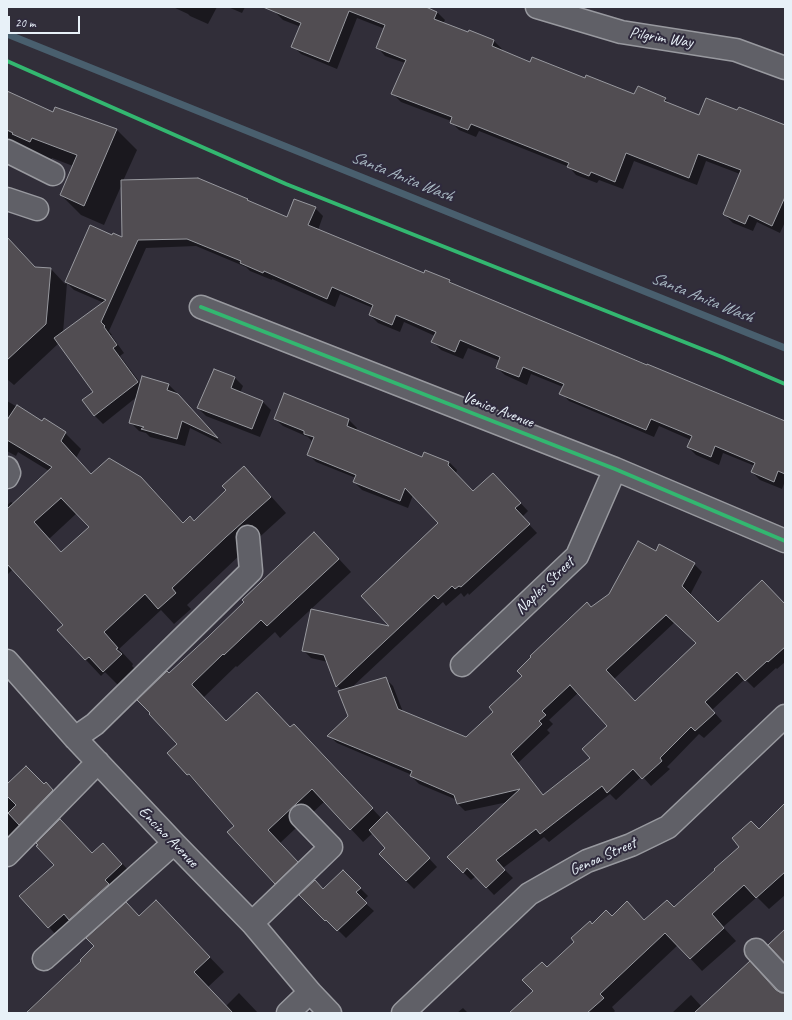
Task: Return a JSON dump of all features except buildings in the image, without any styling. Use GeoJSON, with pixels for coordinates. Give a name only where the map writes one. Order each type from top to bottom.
{"type":"FeatureCollection","features":[{"type":"Feature","properties":{"kind":"street","name":"Pilgrim Way"},"geometry":{"type":"LineString","coordinates":[[537,7],[621,32],[736,50],[785,68]]}},
{"type":"Feature","properties":{"kind":"street"},"geometry":{"type":"LineString","coordinates":[[7,151],[53,174]]}},
{"type":"Feature","properties":{"kind":"street"},"geometry":{"type":"LineString","coordinates":[[7,199],[37,209]]}},
{"type":"Feature","properties":{"kind":"street","name":"Venice Avenue"},"geometry":{"type":"LineString","coordinates":[[201,307],[615,469],[785,541]]}},
{"type":"Feature","properties":{"kind":"street"},"geometry":{"type":"LineString","coordinates":[[7,468],[9,473],[7,477]]}},
{"type":"Feature","properties":{"kind":"street","name":"Naples Street"},"geometry":{"type":"LineString","coordinates":[[462,665],[577,556],[615,469]]}},
{"type":"Feature","properties":{"kind":"street"},"geometry":{"type":"LineString","coordinates":[[76,738],[95,724],[251,571],[248,537]]}},
{"type":"Feature","properties":{"kind":"street","name":"Encino Avenue"},"geometry":{"type":"LineString","coordinates":[[7,661],[98,762],[252,924],[330,1013]]}},
{"type":"Feature","properties":{"kind":"street","name":"Genoa Street"},"geometry":{"type":"LineString","coordinates":[[403,1013],[529,894],[587,861],[631,845],[668,827],[785,716]]}},
{"type":"Feature","properties":{"kind":"street"},"geometry":{"type":"LineString","coordinates":[[7,855],[98,762]]}},
{"type":"Feature","properties":{"kind":"street"},"geometry":{"type":"LineString","coordinates":[[252,924],[331,847],[301,816]]}},
{"type":"Feature","properties":{"kind":"street"},"geometry":{"type":"LineString","coordinates":[[44,959],[174,843]]}},
{"type":"Feature","properties":{"kind":"street"},"geometry":{"type":"LineString","coordinates":[[756,950],[785,981]]}},
{"type":"Feature","properties":{"kind":"street"},"geometry":{"type":"LineString","coordinates":[[288,1013],[310,992]]}},
{"type":"Feature","properties":{"kind":"waterway","name":"Santa Anita Wash"},"geometry":{"type":"LineString","coordinates":[[7,34],[785,348]]}},
{"type":"Feature","properties":{"kind":"cycle path"},"geometry":{"type":"LineString","coordinates":[[7,61],[286,184],[722,357],[785,384]]}},
{"type":"Feature","properties":{"kind":"cycle path"},"geometry":{"type":"LineString","coordinates":[[201,307],[615,469],[785,541]]}}]}
